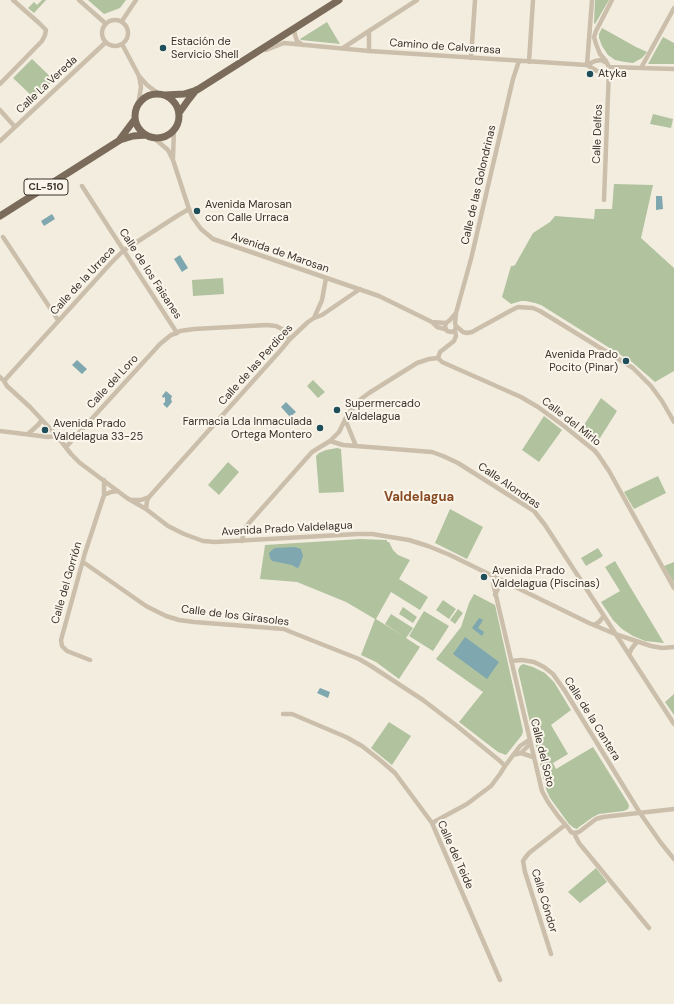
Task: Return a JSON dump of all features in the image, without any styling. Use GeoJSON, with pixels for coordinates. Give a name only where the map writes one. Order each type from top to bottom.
{"type":"FeatureCollection","features":[{"type":"Feature","properties":{"kind":"main road"},"geometry":{"type":"LineString","coordinates":[[138,105],[144,98],[151,95],[184,94],[196,90],[338,0]]}},
{"type":"Feature","properties":{"kind":"main road"},"geometry":{"type":"LineString","coordinates":[[179,114],[188,99],[196,90]]}},
{"type":"Feature","properties":{"kind":"main road"},"geometry":{"type":"LineString","coordinates":[[162,95],[172,100],[177,106],[179,114],[178,123],[174,129]]}},
{"type":"Feature","properties":{"kind":"main road","name":"CL-510"},"geometry":{"type":"LineString","coordinates":[[120,140],[135,118],[138,105]]}},
{"type":"Feature","properties":{"kind":"main road"},"geometry":{"type":"LineString","coordinates":[[135,118],[141,131],[150,136]]}},
{"type":"Feature","properties":{"kind":"main road","name":"CL-510"},"geometry":{"type":"LineString","coordinates":[[0,216],[120,140],[133,136],[161,137],[168,135],[174,129]]}},
{"type":"Feature","properties":{"kind":"street"},"geometry":{"type":"LineString","coordinates":[[0,84],[42,41],[46,30],[13,0]]}},
{"type":"Feature","properties":{"kind":"street"},"geometry":{"type":"LineString","coordinates":[[79,0],[105,23]]}},
{"type":"Feature","properties":{"kind":"street"},"geometry":{"type":"LineString","coordinates":[[122,21],[136,0]]}},
{"type":"Feature","properties":{"kind":"street"},"geometry":{"type":"LineString","coordinates":[[343,48],[417,0]]}},
{"type":"Feature","properties":{"kind":"street"},"geometry":{"type":"LineString","coordinates":[[472,58],[475,0]]}},
{"type":"Feature","properties":{"kind":"street"},"geometry":{"type":"LineString","coordinates":[[529,62],[533,0]]}},
{"type":"Feature","properties":{"kind":"street"},"geometry":{"type":"LineString","coordinates":[[590,64],[592,0]]}},
{"type":"Feature","properties":{"kind":"street"},"geometry":{"type":"LineString","coordinates":[[592,36],[612,0]]}},
{"type":"Feature","properties":{"kind":"street"},"geometry":{"type":"LineString","coordinates":[[641,68],[674,8]]}},
{"type":"Feature","properties":{"kind":"street"},"geometry":{"type":"LineString","coordinates":[[117,19],[122,21],[127,26],[128,34],[126,40],[118,46],[109,45],[102,38],[102,28],[105,23],[111,20],[117,19]]}},
{"type":"Feature","properties":{"kind":"street"},"geometry":{"type":"LineString","coordinates":[[294,29],[297,41],[303,45]]}},
{"type":"Feature","properties":{"kind":"street"},"geometry":{"type":"LineString","coordinates":[[369,31],[369,51]]}},
{"type":"Feature","properties":{"kind":"street"},"geometry":{"type":"LineString","coordinates":[[592,36],[600,54],[608,66]]}},
{"type":"Feature","properties":{"kind":"street","name":"Calle La Vereda"},"geometry":{"type":"LineString","coordinates":[[0,141],[106,42]]}},
{"type":"Feature","properties":{"kind":"street"},"geometry":{"type":"LineString","coordinates":[[122,44],[139,76],[141,87],[138,105]]}},
{"type":"Feature","properties":{"kind":"street","name":"Camino de Calvarrasa"},"geometry":{"type":"LineString","coordinates":[[254,54],[284,44],[529,62],[590,64],[592,68],[597,71],[605,72],[608,66]]}},
{"type":"Feature","properties":{"kind":"street"},"geometry":{"type":"LineString","coordinates":[[590,64],[600,60],[608,66],[674,69]]}},
{"type":"Feature","properties":{"kind":"street","name":"Calle de las Golondrinas"},"geometry":{"type":"LineString","coordinates":[[452,324],[471,259],[513,79],[519,61]]}},
{"type":"Feature","properties":{"kind":"street","name":"Calle Delfos"},"geometry":{"type":"LineString","coordinates":[[604,200],[608,66]]}},
{"type":"Feature","properties":{"kind":"street"},"geometry":{"type":"LineString","coordinates":[[139,76],[147,85],[162,95]]}},
{"type":"Feature","properties":{"kind":"street"},"geometry":{"type":"LineString","coordinates":[[0,110],[15,127]]}},
{"type":"Feature","properties":{"kind":"street","name":"Avenida de Marosan"},"geometry":{"type":"LineString","coordinates":[[173,160],[174,129]]}},
{"type":"Feature","properties":{"kind":"street","name":"Avenida de Marosan"},"geometry":{"type":"LineString","coordinates":[[150,136],[168,150],[173,160],[193,218],[201,229],[213,239],[379,296],[446,330]]}},
{"type":"Feature","properties":{"kind":"street","name":"Calle de los Faisanes"},"geometry":{"type":"LineString","coordinates":[[82,186],[176,332],[267,325],[276,326],[282,329],[290,338]]}},
{"type":"Feature","properties":{"kind":"street","name":"Calle de la Urraca"},"geometry":{"type":"LineString","coordinates":[[2,379],[123,251],[189,209]]}},
{"type":"Feature","properties":{"kind":"street"},"geometry":{"type":"LineString","coordinates":[[3,237],[58,320]]}},
{"type":"Feature","properties":{"kind":"street","name":"Calle de las Perdices"},"geometry":{"type":"LineString","coordinates":[[314,318],[321,302],[326,278]]}},
{"type":"Feature","properties":{"kind":"street","name":"Calle de las Perdices"},"geometry":{"type":"LineString","coordinates":[[146,509],[149,497],[280,352],[290,338],[308,322],[322,315],[360,289]]}},
{"type":"Feature","properties":{"kind":"street"},"geometry":{"type":"LineString","coordinates":[[321,302],[329,309]]}},
{"type":"Feature","properties":{"kind":"street"},"geometry":{"type":"LineString","coordinates":[[432,322],[452,324],[463,332],[467,333],[472,332],[518,307],[540,310],[633,368],[652,386],[674,422]]}},
{"type":"Feature","properties":{"kind":"street"},"geometry":{"type":"LineString","coordinates":[[446,330],[452,332],[452,324]]}},
{"type":"Feature","properties":{"kind":"street"},"geometry":{"type":"LineString","coordinates":[[451,344],[451,337],[444,327],[452,324]]}},
{"type":"Feature","properties":{"kind":"street"},"geometry":{"type":"LineString","coordinates":[[242,541],[244,530],[255,515],[312,452],[330,441],[339,432],[345,419],[361,399],[418,363],[429,359],[438,358],[440,352],[454,341],[456,336],[452,324]]}},
{"type":"Feature","properties":{"kind":"street","name":"Calle del Loro"},"geometry":{"type":"LineString","coordinates":[[66,447],[160,344],[176,332]]}},
{"type":"Feature","properties":{"kind":"street","name":"Calle del Mirlo"},"geometry":{"type":"LineString","coordinates":[[438,358],[442,362],[534,404],[595,451],[609,471],[674,588]]}},
{"type":"Feature","properties":{"kind":"street","name":"Avenida Prado Valdelagua"},"geometry":{"type":"LineString","coordinates":[[2,379],[7,386],[57,436],[80,463],[168,526],[193,538],[215,542],[358,534],[397,537],[428,546],[615,634],[651,646],[662,648],[674,647]]}},
{"type":"Feature","properties":{"kind":"street"},"geometry":{"type":"LineString","coordinates":[[345,419],[356,446]]}},
{"type":"Feature","properties":{"kind":"street"},"geometry":{"type":"LineString","coordinates":[[28,434],[42,420]]}},
{"type":"Feature","properties":{"kind":"street"},"geometry":{"type":"LineString","coordinates":[[0,431],[48,437],[57,436]]}},
{"type":"Feature","properties":{"kind":"street","name":"Calle Alondras"},"geometry":{"type":"LineString","coordinates":[[330,441],[343,445],[432,452],[458,463],[534,511],[545,525],[626,651],[630,654],[674,724]]}},
{"type":"Feature","properties":{"kind":"street","name":"Calle del Gorrión"},"geometry":{"type":"LineString","coordinates":[[90,660],[67,651],[62,646],[61,640],[85,553],[104,495],[104,480]]}},
{"type":"Feature","properties":{"kind":"street"},"geometry":{"type":"LineString","coordinates":[[104,495],[118,491]]}},
{"type":"Feature","properties":{"kind":"street"},"geometry":{"type":"LineString","coordinates":[[131,500],[140,500],[149,497]]}},
{"type":"Feature","properties":{"kind":"street","name":"Calle de los Girasoles"},"geometry":{"type":"LineString","coordinates":[[83,562],[136,599],[156,612],[166,616],[178,620],[194,622],[253,626],[284,630],[359,659],[423,700],[505,766]]}},
{"type":"Feature","properties":{"kind":"street","name":"Calle del Soto"},"geometry":{"type":"LineString","coordinates":[[494,576],[493,583],[524,714],[529,742],[542,791],[565,825],[574,833],[580,843],[649,928]]}},
{"type":"Feature","properties":{"kind":"street"},"geometry":{"type":"LineString","coordinates":[[496,595],[502,580]]}},
{"type":"Feature","properties":{"kind":"street"},"geometry":{"type":"LineString","coordinates":[[594,625],[604,616]]}},
{"type":"Feature","properties":{"kind":"street"},"geometry":{"type":"LineString","coordinates":[[630,654],[632,648],[637,642]]}},
{"type":"Feature","properties":{"kind":"street","name":"Calle de la Cantera"},"geometry":{"type":"LineString","coordinates":[[511,661],[522,660],[534,662],[553,674],[640,813],[674,859]]}},
{"type":"Feature","properties":{"kind":"street","name":"Calle del Teide"},"geometry":{"type":"LineString","coordinates":[[283,714],[292,714],[346,737],[362,746],[395,774],[432,823],[500,980]]}},
{"type":"Feature","properties":{"kind":"street"},"geometry":{"type":"LineString","coordinates":[[432,823],[467,804],[491,786],[520,746],[529,742]]}},
{"type":"Feature","properties":{"kind":"street"},"geometry":{"type":"LineString","coordinates":[[521,753],[529,742]]}},
{"type":"Feature","properties":{"kind":"street"},"geometry":{"type":"LineString","coordinates":[[513,755],[521,753],[533,756]]}},
{"type":"Feature","properties":{"kind":"street"},"geometry":{"type":"LineString","coordinates":[[574,833],[579,832],[596,819],[603,817],[674,809]]}},
{"type":"Feature","properties":{"kind":"street","name":"Calle Cóndor"},"geometry":{"type":"LineString","coordinates":[[551,954],[525,872],[523,861],[529,853],[565,825]]}},
{"type":"Feature","properties":{"kind":"green space"},"geometry":{"type":"Polygon","coordinates":[[[42,0],[46,0],[34,13],[28,8],[34,2],[37,5],[42,0]]]}},
{"type":"Feature","properties":{"kind":"green space"},"geometry":{"type":"Polygon","coordinates":[[[88,0],[126,0],[120,8],[104,14],[88,0]]]}},
{"type":"Feature","properties":{"kind":"green space"},"geometry":{"type":"Polygon","coordinates":[[[595,0],[609,0],[595,24],[594,23],[595,0]]]}},
{"type":"Feature","properties":{"kind":"green space"},"geometry":{"type":"Polygon","coordinates":[[[327,22],[340,44],[300,39],[327,22]]]}},
{"type":"Feature","properties":{"kind":"green space"},"geometry":{"type":"Polygon","coordinates":[[[602,28],[647,52],[642,58],[633,63],[615,60],[608,55],[602,46],[599,34],[602,28]]]}},
{"type":"Feature","properties":{"kind":"green space"},"geometry":{"type":"Polygon","coordinates":[[[663,37],[674,43],[674,64],[648,64],[663,37]]]}},
{"type":"Feature","properties":{"kind":"green space"},"geometry":{"type":"Polygon","coordinates":[[[32,59],[54,80],[34,98],[13,78],[32,59]]]}},
{"type":"Feature","properties":{"kind":"green space"},"geometry":{"type":"Polygon","coordinates":[[[653,114],[673,119],[671,128],[650,124],[653,114]]]}},
{"type":"Feature","properties":{"kind":"green space"},"geometry":{"type":"Polygon","coordinates":[[[614,184],[653,185],[641,238],[674,268],[674,371],[655,382],[632,362],[541,305],[526,301],[511,304],[502,297],[511,266],[515,265],[533,233],[550,222],[555,216],[594,219],[595,209],[612,209],[614,184]]]}},
{"type":"Feature","properties":{"kind":"green space"},"geometry":{"type":"Polygon","coordinates":[[[223,278],[224,294],[193,296],[192,280],[223,278]]]}},
{"type":"Feature","properties":{"kind":"green space"},"geometry":{"type":"Polygon","coordinates":[[[313,380],[325,392],[318,398],[307,386],[313,380]]]}},
{"type":"Feature","properties":{"kind":"green space"},"geometry":{"type":"Polygon","coordinates":[[[601,398],[617,411],[595,446],[579,433],[601,398]]]}},
{"type":"Feature","properties":{"kind":"green space"},"geometry":{"type":"Polygon","coordinates":[[[544,416],[562,430],[539,462],[522,450],[544,416]]]}},
{"type":"Feature","properties":{"kind":"green space"},"geometry":{"type":"Polygon","coordinates":[[[337,448],[341,449],[344,492],[319,493],[316,456],[326,450],[337,448]]]}},
{"type":"Feature","properties":{"kind":"green space"},"geometry":{"type":"Polygon","coordinates":[[[228,462],[239,472],[219,495],[208,485],[228,462]]]}},
{"type":"Feature","properties":{"kind":"green space"},"geometry":{"type":"Polygon","coordinates":[[[658,476],[666,493],[634,509],[624,492],[658,476]]]}},
{"type":"Feature","properties":{"kind":"green space"},"geometry":{"type":"Polygon","coordinates":[[[450,509],[483,527],[467,559],[435,543],[450,509]]]}},
{"type":"Feature","properties":{"kind":"green space"},"geometry":{"type":"Polygon","coordinates":[[[360,539],[387,540],[398,555],[410,560],[399,579],[428,597],[420,610],[391,592],[376,619],[403,636],[385,624],[391,614],[413,628],[406,638],[420,647],[399,679],[376,662],[361,655],[375,619],[346,602],[297,582],[260,579],[265,545],[360,539]]]}},
{"type":"Feature","properties":{"kind":"green space"},"geometry":{"type":"Polygon","coordinates":[[[598,548],[603,556],[586,566],[581,558],[598,548]]]}},
{"type":"Feature","properties":{"kind":"green space"},"geometry":{"type":"Polygon","coordinates":[[[615,561],[664,643],[645,641],[622,629],[613,620],[601,602],[620,591],[605,567],[615,561]]]}},
{"type":"Feature","properties":{"kind":"green space"},"geometry":{"type":"Polygon","coordinates":[[[674,562],[674,583],[664,566],[674,562]]]}},
{"type":"Feature","properties":{"kind":"green space"},"geometry":{"type":"Polygon","coordinates":[[[474,594],[495,605],[523,731],[522,735],[506,755],[498,752],[459,722],[483,692],[436,659],[461,627],[469,603],[474,594]]]}},
{"type":"Feature","properties":{"kind":"green space"},"geometry":{"type":"Polygon","coordinates":[[[443,600],[456,609],[449,619],[436,610],[443,600]]]}},
{"type":"Feature","properties":{"kind":"green space"},"geometry":{"type":"Polygon","coordinates":[[[403,607],[417,617],[413,623],[399,614],[403,607]]]}},
{"type":"Feature","properties":{"kind":"green space"},"geometry":{"type":"Polygon","coordinates":[[[458,609],[463,613],[455,624],[450,620],[458,609]]]}},
{"type":"Feature","properties":{"kind":"green space"},"geometry":{"type":"Polygon","coordinates":[[[424,611],[449,626],[433,651],[409,636],[424,611]]]}},
{"type":"Feature","properties":{"kind":"green space"},"geometry":{"type":"Polygon","coordinates":[[[523,664],[545,673],[554,682],[571,710],[551,725],[568,754],[553,763],[556,769],[593,747],[628,803],[628,809],[624,811],[599,814],[577,829],[569,824],[550,798],[546,789],[533,733],[537,731],[535,726],[531,727],[518,670],[523,664]]]}},
{"type":"Feature","properties":{"kind":"green space"},"geometry":{"type":"Polygon","coordinates":[[[674,694],[674,715],[665,702],[674,694]]]}},
{"type":"Feature","properties":{"kind":"green space"},"geometry":{"type":"Polygon","coordinates":[[[389,722],[411,736],[392,765],[371,748],[389,722]]]}},
{"type":"Feature","properties":{"kind":"green space"},"geometry":{"type":"Polygon","coordinates":[[[596,868],[607,882],[580,903],[568,892],[596,868]]]}},
{"type":"Feature","properties":{"kind":"water"},"geometry":{"type":"Polygon","coordinates":[[[656,196],[662,196],[663,209],[656,210],[656,196]]]}},
{"type":"Feature","properties":{"kind":"water"},"geometry":{"type":"Polygon","coordinates":[[[52,214],[55,219],[44,226],[41,221],[52,214]]]}},
{"type":"Feature","properties":{"kind":"water"},"geometry":{"type":"Polygon","coordinates":[[[180,255],[188,268],[182,272],[174,259],[180,255]]]}},
{"type":"Feature","properties":{"kind":"water"},"geometry":{"type":"Polygon","coordinates":[[[77,360],[87,369],[82,374],[72,365],[77,360]]]}},
{"type":"Feature","properties":{"kind":"water"},"geometry":{"type":"Polygon","coordinates":[[[166,391],[172,396],[172,402],[167,408],[163,404],[165,402],[165,397],[163,398],[162,396],[166,391]]]}},
{"type":"Feature","properties":{"kind":"water"},"geometry":{"type":"Polygon","coordinates":[[[286,402],[296,412],[290,417],[281,407],[286,402]]]}},
{"type":"Feature","properties":{"kind":"water"},"geometry":{"type":"Polygon","coordinates":[[[295,547],[301,549],[303,556],[299,567],[297,568],[292,565],[272,561],[270,558],[269,553],[275,548],[295,547]]]}},
{"type":"Feature","properties":{"kind":"water"},"geometry":{"type":"Polygon","coordinates":[[[479,618],[483,620],[478,628],[484,632],[482,636],[472,628],[479,618]]]}},
{"type":"Feature","properties":{"kind":"water"},"geometry":{"type":"Polygon","coordinates":[[[465,637],[499,662],[487,679],[453,654],[465,637]]]}},
{"type":"Feature","properties":{"kind":"water"},"geometry":{"type":"Polygon","coordinates":[[[320,688],[330,692],[328,698],[317,693],[320,688]]]}},
{"type":"Feature","properties":{"kind":"place","name":"Estación de Servicio Shell"},"geometry":{"type":"Point","coordinates":[163,48]}},
{"type":"Feature","properties":{"kind":"place","name":"Atyka"},"geometry":{"type":"Point","coordinates":[590,74]}},
{"type":"Feature","properties":{"kind":"place","name":"Avenida Marosan con Calle Urraca"},"geometry":{"type":"Point","coordinates":[197,211]}},
{"type":"Feature","properties":{"kind":"place","name":"Avenida Prado Pocito (Pinar)"},"geometry":{"type":"Point","coordinates":[626,361]}},
{"type":"Feature","properties":{"kind":"place","name":"Supermercado Valdelagua"},"geometry":{"type":"Point","coordinates":[337,410]}},
{"type":"Feature","properties":{"kind":"place","name":"Farmacia Lda Inmaculada Ortega Montero"},"geometry":{"type":"Point","coordinates":[320,428]}},
{"type":"Feature","properties":{"kind":"place","name":"Avenida Prado Valdelagua 33-25"},"geometry":{"type":"Point","coordinates":[45,430]}},
{"type":"Feature","properties":{"kind":"place","name":"Avenida Prado Valdelagua (Piscinas)"},"geometry":{"type":"Point","coordinates":[484,577]}},
{"type":"Feature","properties":{"kind":"district","name":"Valdelagua"},"geometry":{"type":"Point","coordinates":[419,498]}}]}
